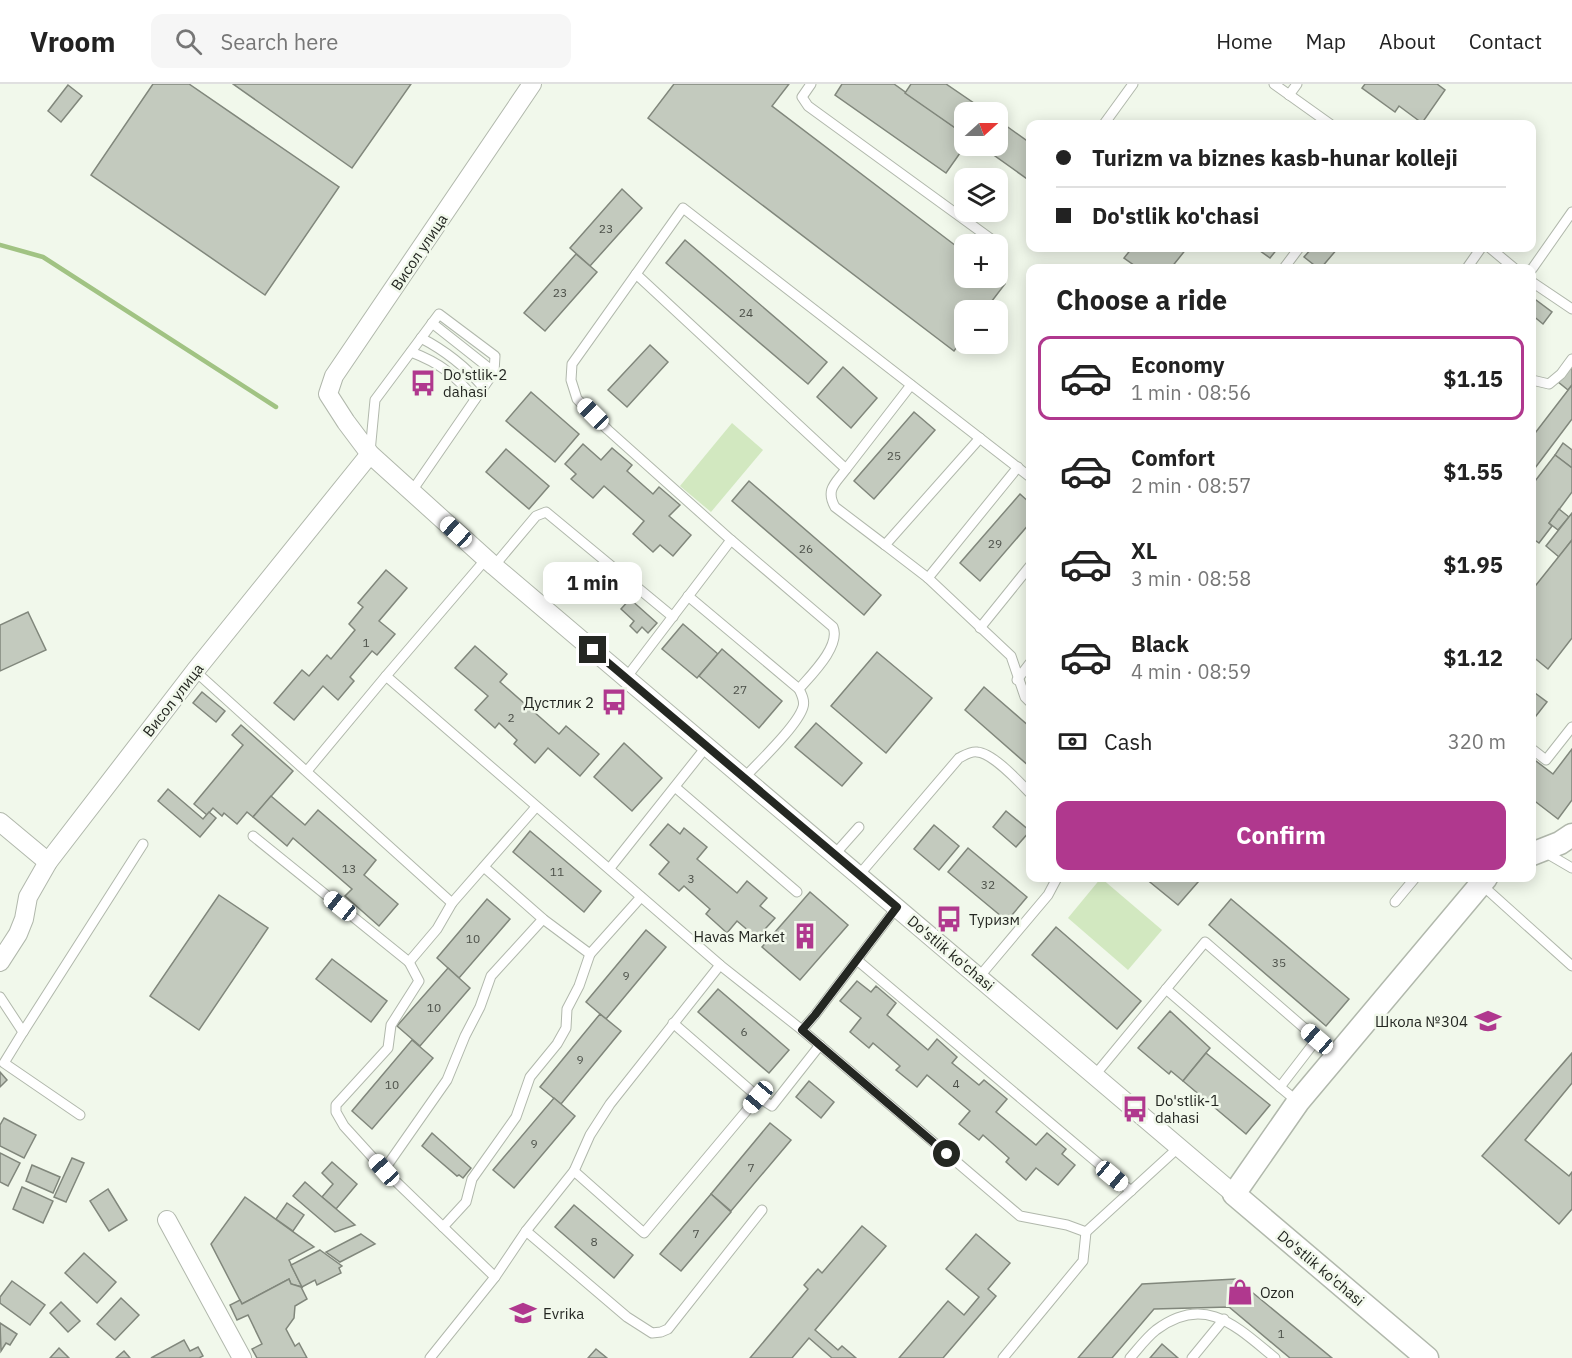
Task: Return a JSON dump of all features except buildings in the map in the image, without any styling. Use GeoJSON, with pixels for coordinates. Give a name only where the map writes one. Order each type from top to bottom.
{"type":"FeatureCollection","features":[{"type":"Feature","properties":{"kind":"street","name":"Висол улица"},"geometry":{"type":"LineString","coordinates":[[346,422],[328,394],[334,376],[532,84]]}},
{"type":"Feature","properties":{"kind":"street","name":"Do'stlik ko'chasi"},"geometry":{"type":"LineString","coordinates":[[346,422],[370,454],[490,562],[1427,1358]]}},
{"type":"Feature","properties":{"kind":"street","name":"Висол улица"},"geometry":{"type":"LineString","coordinates":[[0,962],[18,934],[24,919],[28,897],[48,862],[195,671],[370,454]]}},
{"type":"Feature","properties":{"kind":"street"},"geometry":{"type":"LineString","coordinates":[[0,822],[48,862]]}},
{"type":"Feature","properties":{"kind":"street"},"geometry":{"type":"LineString","coordinates":[[1536,851],[1560,843],[1572,835]]}},
{"type":"Feature","properties":{"kind":"street"},"geometry":{"type":"LineString","coordinates":[[1234,1194],[1298,1102],[1481,882]]}},
{"type":"Feature","properties":{"kind":"street"},"geometry":{"type":"LineString","coordinates":[[167,1220],[242,1358]]}},
{"type":"Feature","properties":{"kind":"lane"},"geometry":{"type":"LineString","coordinates":[[811,84],[802,97],[808,106],[984,234]]}},
{"type":"Feature","properties":{"kind":"lane"},"geometry":{"type":"LineString","coordinates":[[1107,120],[1133,84]]}},
{"type":"Feature","properties":{"kind":"lane"},"geometry":{"type":"LineString","coordinates":[[1274,84],[1324,120]]}},
{"type":"Feature","properties":{"kind":"lane"},"geometry":{"type":"LineString","coordinates":[[1289,95],[1297,84]]}},
{"type":"Feature","properties":{"kind":"lane"},"geometry":{"type":"LineString","coordinates":[[799,689],[830,651],[835,640],[833,627],[608,430],[577,399],[571,380],[572,364],[683,208],[1026,474]]}},
{"type":"Feature","properties":{"kind":"lane"},"geometry":{"type":"LineString","coordinates":[[1536,264],[1572,212]]}},
{"type":"Feature","properties":{"kind":"lane"},"geometry":{"type":"LineString","coordinates":[[1495,252],[1510,264]]}},
{"type":"Feature","properties":{"kind":"lane"},"geometry":{"type":"LineString","coordinates":[[636,274],[846,469]]}},
{"type":"Feature","properties":{"kind":"lane"},"geometry":{"type":"LineString","coordinates":[[1536,285],[1572,309]]}},
{"type":"Feature","properties":{"kind":"lane"},"geometry":{"type":"LineString","coordinates":[[370,454],[375,400],[439,314],[495,356],[494,372],[412,491]]}},
{"type":"Feature","properties":{"kind":"lane"},"geometry":{"type":"LineString","coordinates":[[432,323],[494,372]]}},
{"type":"Feature","properties":{"kind":"lane"},"geometry":{"type":"LineString","coordinates":[[421,338],[441,348],[467,368],[483,387]]}},
{"type":"Feature","properties":{"kind":"lane"},"geometry":{"type":"LineString","coordinates":[[411,352],[435,362],[461,382],[475,399]]}},
{"type":"Feature","properties":{"kind":"lane"},"geometry":{"type":"LineString","coordinates":[[1536,381],[1550,384],[1572,359]]}},
{"type":"Feature","properties":{"kind":"lane"},"geometry":{"type":"LineString","coordinates":[[911,385],[830,491],[830,498],[835,507],[928,578],[1013,660],[1017,680],[1026,699]]}},
{"type":"Feature","properties":{"kind":"lane"},"geometry":{"type":"LineString","coordinates":[[885,545],[980,438]]}},
{"type":"Feature","properties":{"kind":"lane"},"geometry":{"type":"LineString","coordinates":[[928,578],[1018,467]]}},
{"type":"Feature","properties":{"kind":"lane"},"geometry":{"type":"LineString","coordinates":[[306,771],[386,676],[490,562],[536,516],[546,512],[673,617]]}},
{"type":"Feature","properties":{"kind":"lane"},"geometry":{"type":"LineString","coordinates":[[626,678],[731,540]]}},
{"type":"Feature","properties":{"kind":"lane"},"geometry":{"type":"LineString","coordinates":[[980,628],[1026,571]]}},
{"type":"Feature","properties":{"kind":"lane"},"geometry":{"type":"LineString","coordinates":[[688,596],[799,689],[804,704],[803,711],[745,777]]}},
{"type":"Feature","properties":{"kind":"lane"},"geometry":{"type":"LineString","coordinates":[[1017,680],[1026,668]]}},
{"type":"Feature","properties":{"kind":"lane"},"geometry":{"type":"LineString","coordinates":[[195,671],[452,903]]}},
{"type":"Feature","properties":{"kind":"lane"},"geometry":{"type":"LineString","coordinates":[[386,676],[720,965],[820,1045],[1020,1216],[1067,1225],[1086,1232]]}},
{"type":"Feature","properties":{"kind":"lane"},"geometry":{"type":"LineString","coordinates":[[1536,752],[1546,760],[1572,726]]}},
{"type":"Feature","properties":{"kind":"lane"},"geometry":{"type":"LineString","coordinates":[[610,868],[707,746]]}},
{"type":"Feature","properties":{"kind":"lane"},"geometry":{"type":"LineString","coordinates":[[860,875],[959,758],[975,751],[984,753],[1026,789]]}},
{"type":"Feature","properties":{"kind":"lane"},"geometry":{"type":"LineString","coordinates":[[675,787],[797,892]]}},
{"type":"Feature","properties":{"kind":"lane"},"geometry":{"type":"LineString","coordinates":[[409,962],[437,929],[452,903],[536,807]]}},
{"type":"Feature","properties":{"kind":"lane"},"geometry":{"type":"LineString","coordinates":[[835,854],[859,827]]}},
{"type":"Feature","properties":{"kind":"lane"},"geometry":{"type":"LineString","coordinates":[[253,836],[409,962],[419,981],[391,1025],[388,1048],[336,1105],[336,1112],[344,1126],[384,1170],[495,1277]]}},
{"type":"Feature","properties":{"kind":"lane"},"geometry":{"type":"LineString","coordinates":[[80,1115],[4,1063],[143,844]]}},
{"type":"Feature","properties":{"kind":"lane"},"geometry":{"type":"LineString","coordinates":[[1536,852],[1548,854],[1572,868]]}},
{"type":"Feature","properties":{"kind":"lane"},"geometry":{"type":"LineString","coordinates":[[484,867],[543,919],[590,954]]}},
{"type":"Feature","properties":{"kind":"lane"},"geometry":{"type":"LineString","coordinates":[[979,977],[1048,895],[1055,882]]}},
{"type":"Feature","properties":{"kind":"lane"},"geometry":{"type":"LineString","coordinates":[[1395,902],[1412,882]]}},
{"type":"Feature","properties":{"kind":"lane"},"geometry":{"type":"LineString","coordinates":[[1485,882],[1572,966]]}},
{"type":"Feature","properties":{"kind":"lane"},"geometry":{"type":"LineString","coordinates":[[443,1227],[466,1202],[472,1179],[516,1117],[530,1077],[557,1044],[566,1028],[567,1009],[579,986],[590,954],[641,897]]}},
{"type":"Feature","properties":{"kind":"lane"},"geometry":{"type":"LineString","coordinates":[[802,1030],[897,907]]}},
{"type":"Feature","properties":{"kind":"lane"},"geometry":{"type":"LineString","coordinates":[[384,1170],[447,1080],[480,1007],[491,976],[543,919]]}},
{"type":"Feature","properties":{"kind":"lane"},"geometry":{"type":"LineString","coordinates":[[1095,1076],[1205,942],[1317,1039],[1280,1087]]}},
{"type":"Feature","properties":{"kind":"lane"},"geometry":{"type":"LineString","coordinates":[[857,960],[1131,1191]]}},
{"type":"Feature","properties":{"kind":"lane"},"geometry":{"type":"LineString","coordinates":[[430,1358],[495,1277],[525,1231],[574,1171],[590,1135],[610,1104],[720,965]]}},
{"type":"Feature","properties":{"kind":"lane"},"geometry":{"type":"LineString","coordinates":[[1166,989],[1298,1102]]}},
{"type":"Feature","properties":{"kind":"lane"},"geometry":{"type":"LineString","coordinates":[[0,997],[23,1032]]}},
{"type":"Feature","properties":{"kind":"lane"},"geometry":{"type":"LineString","coordinates":[[673,1023],[758,1097],[772,1106],[820,1045]]}},
{"type":"Feature","properties":{"kind":"lane"},"geometry":{"type":"LineString","coordinates":[[574,1171],[644,1233],[758,1097]]}},
{"type":"Feature","properties":{"kind":"lane"},"geometry":{"type":"LineString","coordinates":[[1002,1358],[1083,1261],[1086,1232],[1179,1147]]}},
{"type":"Feature","properties":{"kind":"lane"},"geometry":{"type":"LineString","coordinates":[[525,1231],[627,1317],[652,1333],[668,1329],[762,1210]]}},
{"type":"Feature","properties":{"kind":"lane"},"geometry":{"type":"LineString","coordinates":[[1130,1358],[1154,1331],[1172,1320],[1210,1314],[1239,1327],[1275,1358]]}},
{"type":"Feature","properties":{"kind":"lane"},"geometry":{"type":"LineString","coordinates":[[1192,1358],[1224,1319]]}},
{"type":"Feature","properties":{"kind":"green space"},"geometry":{"type":"Polygon","coordinates":[[[732,423],[763,450],[711,512],[680,486],[732,423]]]}},
{"type":"Feature","properties":{"kind":"green space"},"geometry":{"type":"Polygon","coordinates":[[[1098,882],[1106,882],[1162,930],[1128,970],[1068,918],[1098,882]]]}},
{"type":"Feature","properties":{"kind":"waterway"},"geometry":{"type":"LineString","coordinates":[[0,245],[43,257],[276,407]]}},
{"type":"Feature","properties":{"kind":"place","name":"Do'stlik-2 dahasi"},"geometry":{"type":"Point","coordinates":[423,383]}},
{"type":"Feature","properties":{"kind":"place","name":"Дустлик 2"},"geometry":{"type":"Point","coordinates":[614,702]}},
{"type":"Feature","properties":{"kind":"place","name":"Туризм"},"geometry":{"type":"Point","coordinates":[949,919]}},
{"type":"Feature","properties":{"kind":"place","name":"Havas Market"},"geometry":{"type":"Point","coordinates":[805,936]}},
{"type":"Feature","properties":{"kind":"place","name":"Школа №304"},"geometry":{"type":"Point","coordinates":[1488,1021]}},
{"type":"Feature","properties":{"kind":"place","name":"Do'stlik-1 dahasi"},"geometry":{"type":"Point","coordinates":[1135,1109]}},
{"type":"Feature","properties":{"kind":"place","name":"Ozon"},"geometry":{"type":"Point","coordinates":[1240,1292]}},
{"type":"Feature","properties":{"kind":"place","name":"Evrika"},"geometry":{"type":"Point","coordinates":[523,1313]}},
{"type":"Feature","properties":{"kind":"route"},"geometry":{"type":"LineString","coordinates":[[593,650],[897,907],[802,1030],[947,1154]]}}]}
